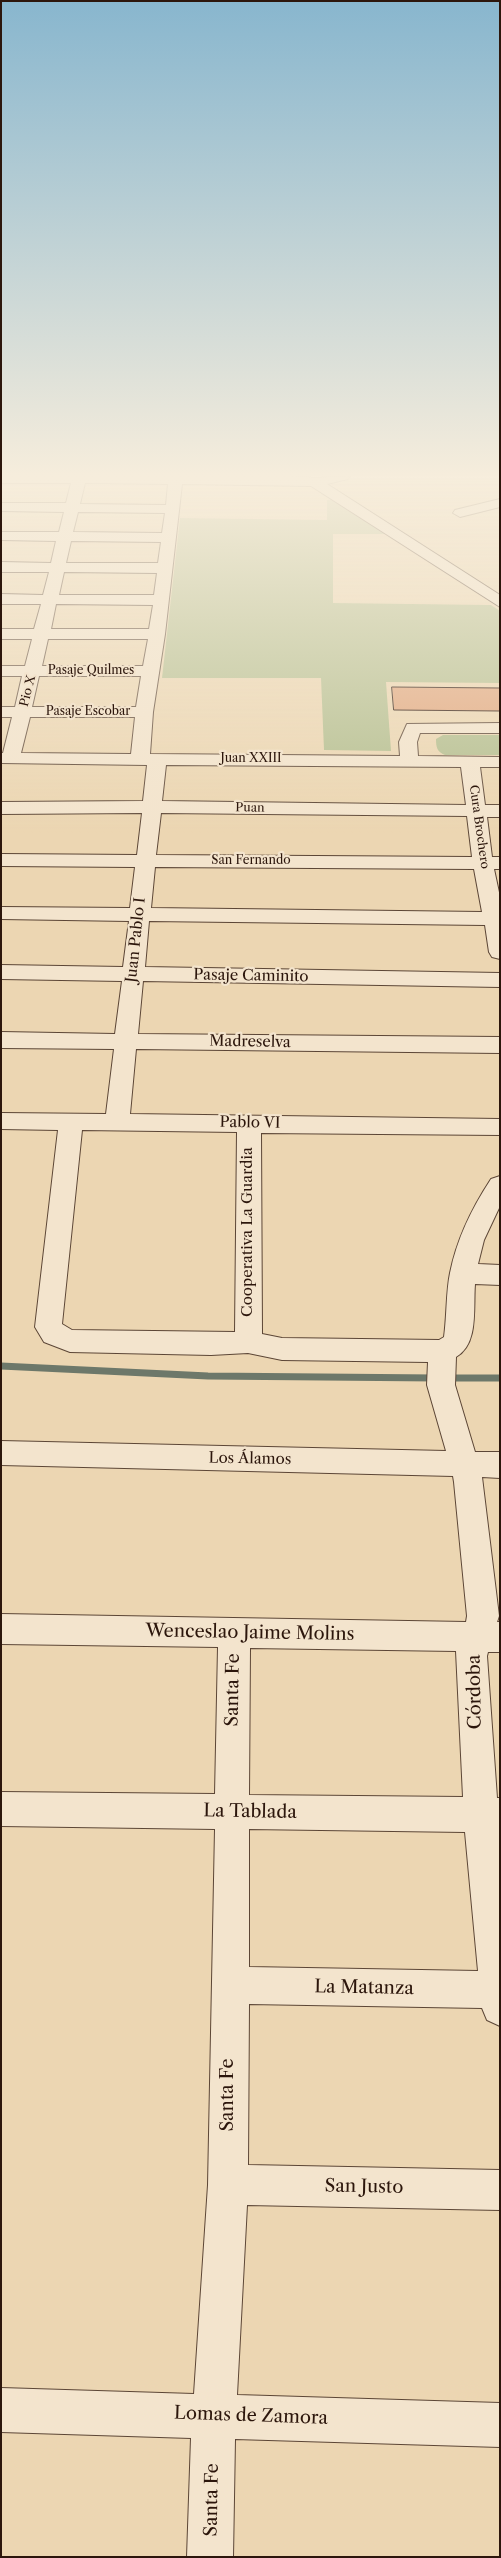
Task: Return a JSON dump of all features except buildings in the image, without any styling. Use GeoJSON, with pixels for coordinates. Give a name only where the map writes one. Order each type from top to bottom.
{"type":"FeatureCollection","features":[{"type":"Feature","properties":{"kind":"street","name":"Pio X"},"geometry":{"type":"LineString","coordinates":[[6,758],[23,712],[51,595]]}},
{"type":"Feature","properties":{"kind":"street","name":"Juan Pablo I"},"geometry":{"type":"LineString","coordinates":[[117,1121],[151,807],[144,712],[162,595]]}},
{"type":"Feature","properties":{"kind":"street"},"geometry":{"type":"LineString","coordinates":[[1,599],[161,600]]}},
{"type":"Feature","properties":{"kind":"street"},"geometry":{"type":"LineString","coordinates":[[1,634],[157,634]]}},
{"type":"Feature","properties":{"kind":"street","name":"Pasaje Quilmes"},"geometry":{"type":"LineString","coordinates":[[1,671],[151,671]]}},
{"type":"Feature","properties":{"kind":"street","name":"Pasaje Escobar"},"geometry":{"type":"LineString","coordinates":[[1,712],[144,712]]}},
{"type":"Feature","properties":{"kind":"street"},"geometry":{"type":"LineString","coordinates":[[409,760],[408,742],[413,728],[500,728]]}},
{"type":"Feature","properties":{"kind":"street","name":"Juan XXIII"},"geometry":{"type":"LineString","coordinates":[[6,758],[500,762]]}},
{"type":"Feature","properties":{"kind":"street","name":"Cura Brochero"},"geometry":{"type":"LineString","coordinates":[[470,762],[477,810],[492,862],[500,952]]}},
{"type":"Feature","properties":{"kind":"street","name":"Puan"},"geometry":{"type":"LineString","coordinates":[[1,808],[151,807],[500,811]]}},
{"type":"Feature","properties":{"kind":"street","name":"San Fernando"},"geometry":{"type":"LineString","coordinates":[[1,860],[492,862]]}},
{"type":"Feature","properties":{"kind":"street"},"geometry":{"type":"LineString","coordinates":[[1,913],[497,919]]}},
{"type":"Feature","properties":{"kind":"street","name":"Pasaje Caminito"},"geometry":{"type":"LineString","coordinates":[[1,972],[500,980]]}},
{"type":"Feature","properties":{"kind":"street","name":"Madreselva"},"geometry":{"type":"LineString","coordinates":[[1,1040],[500,1045]]}},
{"type":"Feature","properties":{"kind":"street","name":"Pablo VI"},"geometry":{"type":"LineString","coordinates":[[1,1121],[500,1127]]}},
{"type":"Feature","properties":{"kind":"street"},"geometry":{"type":"LineString","coordinates":[[70,1122],[48,1327],[54,1334],[70,1341],[211,1344],[248,1342],[282,1349],[441,1369],[458,1336],[462,1274],[466,1255],[476,1225],[500,1185]]}},
{"type":"Feature","properties":{"kind":"street","name":"Cooperativa La Guardia"},"geometry":{"type":"LineString","coordinates":[[248,1342],[249,1124]]}},
{"type":"Feature","properties":{"kind":"street"},"geometry":{"type":"LineString","coordinates":[[462,1274],[500,1275]]}},
{"type":"Feature","properties":{"kind":"street","name":"Córdoba"},"geometry":{"type":"LineString","coordinates":[[441,1369],[469,1482],[483,1616],[488,1636],[471,1656],[490,1815],[499,1996]]}},
{"type":"Feature","properties":{"kind":"street","name":"Los Álamos"},"geometry":{"type":"LineString","coordinates":[[1,1453],[500,1465]]}},
{"type":"Feature","properties":{"kind":"street","name":"Wenceslao Jaime Molins"},"geometry":{"type":"LineString","coordinates":[[1,1629],[488,1636]]}},
{"type":"Feature","properties":{"kind":"street","name":"Santa Fe"},"geometry":{"type":"LineString","coordinates":[[210,2557],[214,2415],[228,2185],[230,1812],[234,1633]]}},
{"type":"Feature","properties":{"kind":"street","name":"La Tablada"},"geometry":{"type":"LineString","coordinates":[[1,1809],[490,1815]]}},
{"type":"Feature","properties":{"kind":"street","name":"La Matanza"},"geometry":{"type":"LineString","coordinates":[[229,1985],[499,1996]]}},
{"type":"Feature","properties":{"kind":"street","name":"San Justo"},"geometry":{"type":"LineString","coordinates":[[228,2185],[500,2190]]}},
{"type":"Feature","properties":{"kind":"street","name":"Lomas de Zamora"},"geometry":{"type":"LineString","coordinates":[[1,2410],[500,2425]]}},
{"type":"Feature","properties":{"kind":"green space"},"geometry":{"type":"Polygon","coordinates":[[[171,595],[333,595],[333,603],[491,605],[500,611],[500,683],[386,682],[391,751],[324,750],[321,678],[162,678],[171,595]]]}},
{"type":"Feature","properties":{"kind":"green space"},"geometry":{"type":"Polygon","coordinates":[[[443,735],[500,735],[500,755],[442,754],[436,744],[436,739],[443,735]]]}},
{"type":"Feature","properties":{"kind":"waterway"},"geometry":{"type":"LineString","coordinates":[[1,1366],[208,1376],[436,1378]]}},
{"type":"Feature","properties":{"kind":"waterway"},"geometry":{"type":"LineString","coordinates":[[446,1378],[500,1378]]}}]}
